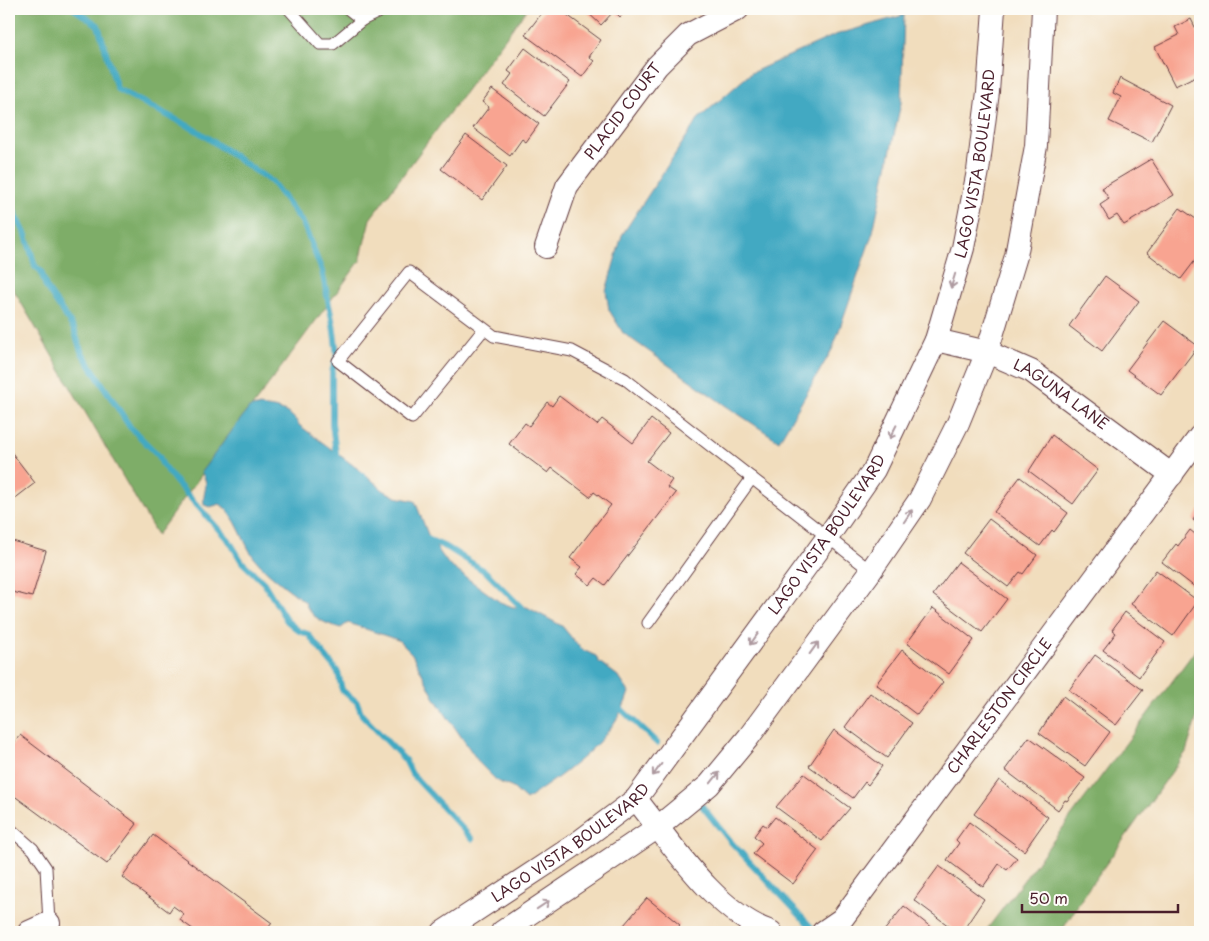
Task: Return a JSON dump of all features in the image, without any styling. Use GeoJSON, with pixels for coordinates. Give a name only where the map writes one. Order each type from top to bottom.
{"type":"FeatureCollection","features":[{"type":"Feature","properties":{"kind":"street","name":"PLACID COURT"},"geometry":{"type":"LineString","coordinates":[[546,247],[567,186],[657,66],[688,35],[738,9]]}},
{"type":"Feature","properties":{"kind":"street","name":"LAGO VISTA BOULEVARD"},"geometry":{"type":"LineString","coordinates":[[443,932],[572,847],[636,799],[828,538],[874,470],[936,340],[963,248],[978,171],[988,92],[994,9]]}},
{"type":"Feature","properties":{"kind":"street"},"geometry":{"type":"LineString","coordinates":[[502,932],[658,827],[715,778],[748,738],[871,571],[920,499],[958,423],[987,352],[1016,256],[1036,146],[1043,9]]}},
{"type":"Feature","properties":{"kind":"street","name":"LAGUNA LANE"},"geometry":{"type":"LineString","coordinates":[[936,340],[987,352],[1031,370],[1172,475]]}},
{"type":"Feature","properties":{"kind":"street","name":"CHARLESTON CIRCLE"},"geometry":{"type":"LineString","coordinates":[[823,932],[842,919],[1200,436]]}},
{"type":"Feature","properties":{"kind":"street"},"geometry":{"type":"LineString","coordinates":[[636,799],[683,860],[710,890],[758,928],[771,932]]}},
{"type":"Feature","properties":{"kind":"lane"},"geometry":{"type":"LineString","coordinates":[[289,9],[320,44],[333,44],[362,20],[385,9]]}},
{"type":"Feature","properties":{"kind":"lane"},"geometry":{"type":"LineString","coordinates":[[348,9],[362,20]]}},
{"type":"Feature","properties":{"kind":"lane"},"geometry":{"type":"LineString","coordinates":[[484,329],[412,418],[338,361],[409,272],[494,336],[572,351],[625,379],[871,571]]}},
{"type":"Feature","properties":{"kind":"lane"},"geometry":{"type":"LineString","coordinates":[[648,623],[752,478]]}},
{"type":"Feature","properties":{"kind":"lane"},"geometry":{"type":"LineString","coordinates":[[9,828],[33,849],[46,868],[39,928]]}},
{"type":"Feature","properties":{"kind":"green space"},"geometry":{"type":"Polygon","coordinates":[[[9,9],[527,9],[370,219],[360,261],[157,535],[9,282],[9,9]]]}},
{"type":"Feature","properties":{"kind":"green space"},"geometry":{"type":"Polygon","coordinates":[[[1200,644],[1200,707],[1186,752],[1086,892],[1061,932],[985,932],[1200,644]]]}},
{"type":"Feature","properties":{"kind":"water"},"geometry":{"type":"Polygon","coordinates":[[[904,15],[901,103],[873,232],[833,348],[779,441],[623,333],[609,310],[606,291],[622,235],[698,119],[751,73],[835,35],[904,15]]]}},
{"type":"Feature","properties":{"kind":"water"},"geometry":{"type":"Polygon","coordinates":[[[256,406],[275,408],[286,412],[299,425],[365,474],[383,490],[396,497],[415,501],[429,537],[449,565],[500,602],[513,607],[527,607],[562,626],[581,649],[596,656],[598,661],[618,676],[629,692],[613,725],[587,754],[526,800],[513,788],[497,781],[480,764],[435,699],[412,654],[398,640],[348,623],[341,628],[319,620],[307,608],[305,602],[273,577],[255,559],[226,509],[220,504],[210,507],[204,505],[206,485],[201,472],[249,408],[256,406]]]}},
{"type":"Feature","properties":{"kind":"building"},"geometry":{"type":"Polygon","coordinates":[[[545,9],[559,9],[601,40],[589,57],[594,61],[582,77],[525,35],[545,9]]]}},
{"type":"Feature","properties":{"kind":"building"},"geometry":{"type":"Polygon","coordinates":[[[584,9],[628,9],[620,17],[614,11],[601,25],[584,9]]]}},
{"type":"Feature","properties":{"kind":"building"},"geometry":{"type":"Polygon","coordinates":[[[1191,19],[1200,37],[1200,80],[1197,82],[1194,77],[1175,86],[1155,47],[1179,35],[1175,27],[1191,19]]]}},
{"type":"Feature","properties":{"kind":"building"},"geometry":{"type":"Polygon","coordinates":[[[525,48],[570,82],[544,116],[504,85],[512,74],[508,71],[525,48]]]}},
{"type":"Feature","properties":{"kind":"building"},"geometry":{"type":"Polygon","coordinates":[[[1120,78],[1171,105],[1152,142],[1109,121],[1121,97],[1113,93],[1120,78]]]}},
{"type":"Feature","properties":{"kind":"building"},"geometry":{"type":"Polygon","coordinates":[[[492,89],[539,124],[526,142],[522,139],[510,156],[473,128],[489,107],[482,102],[492,89]]]}},
{"type":"Feature","properties":{"kind":"building"},"geometry":{"type":"Polygon","coordinates":[[[466,135],[507,166],[482,200],[441,169],[466,135]]]}},
{"type":"Feature","properties":{"kind":"building"},"geometry":{"type":"Polygon","coordinates":[[[1151,159],[1174,195],[1124,225],[1117,215],[1109,220],[1100,205],[1109,199],[1102,188],[1151,159]]]}},
{"type":"Feature","properties":{"kind":"building"},"geometry":{"type":"Polygon","coordinates":[[[1180,208],[1196,219],[1198,216],[1200,218],[1200,254],[1181,279],[1147,253],[1180,208]]]}},
{"type":"Feature","properties":{"kind":"building"},"geometry":{"type":"Polygon","coordinates":[[[1105,276],[1139,301],[1102,351],[1069,326],[1105,276]]]}},
{"type":"Feature","properties":{"kind":"building"},"geometry":{"type":"Polygon","coordinates":[[[1164,321],[1198,346],[1161,395],[1127,370],[1164,321]]]}},
{"type":"Feature","properties":{"kind":"building"},"geometry":{"type":"Polygon","coordinates":[[[559,396],[597,425],[602,419],[633,443],[651,419],[669,433],[647,461],[672,480],[667,487],[676,493],[605,585],[596,578],[590,585],[576,574],[582,567],[570,558],[611,505],[594,492],[590,497],[552,468],[548,473],[509,444],[525,423],[529,426],[547,402],[552,406],[559,396]]]}},
{"type":"Feature","properties":{"kind":"building"},"geometry":{"type":"Polygon","coordinates":[[[1052,435],[1098,470],[1073,504],[1029,471],[1052,435]]]}},
{"type":"Feature","properties":{"kind":"building"},"geometry":{"type":"Polygon","coordinates":[[[9,449],[35,483],[9,503],[9,449]]]}},
{"type":"Feature","properties":{"kind":"building"},"geometry":{"type":"Polygon","coordinates":[[[1020,477],[1068,513],[1054,532],[1052,530],[1040,546],[994,512],[1020,477]]]}},
{"type":"Feature","properties":{"kind":"building"},"geometry":{"type":"Polygon","coordinates":[[[1200,510],[1200,526],[1193,520],[1200,510]]]}},
{"type":"Feature","properties":{"kind":"building"},"geometry":{"type":"Polygon","coordinates":[[[989,519],[1037,555],[1023,574],[1020,572],[1008,587],[963,553],[989,519]]]}},
{"type":"Feature","properties":{"kind":"building"},"geometry":{"type":"Polygon","coordinates":[[[1190,530],[1200,538],[1200,591],[1162,562],[1176,544],[1178,546],[1190,530]]]}},
{"type":"Feature","properties":{"kind":"building"},"geometry":{"type":"Polygon","coordinates":[[[9,540],[46,551],[32,597],[9,591],[9,540]]]}},
{"type":"Feature","properties":{"kind":"building"},"geometry":{"type":"Polygon","coordinates":[[[958,562],[1007,599],[982,632],[933,595],[958,562]]]}},
{"type":"Feature","properties":{"kind":"building"},"geometry":{"type":"Polygon","coordinates":[[[1156,570],[1198,601],[1173,636],[1131,604],[1156,570]]]}},
{"type":"Feature","properties":{"kind":"building"},"geometry":{"type":"Polygon","coordinates":[[[933,608],[974,640],[949,674],[907,643],[933,608]]]}},
{"type":"Feature","properties":{"kind":"building"},"geometry":{"type":"Polygon","coordinates":[[[1125,612],[1165,642],[1139,677],[1103,650],[1116,633],[1112,630],[1125,612]]]}},
{"type":"Feature","properties":{"kind":"building"},"geometry":{"type":"Polygon","coordinates":[[[902,650],[943,682],[917,715],[876,684],[902,650]]]}},
{"type":"Feature","properties":{"kind":"building"},"geometry":{"type":"Polygon","coordinates":[[[1095,655],[1143,690],[1116,725],[1069,690],[1095,655]]]}},
{"type":"Feature","properties":{"kind":"building"},"geometry":{"type":"Polygon","coordinates":[[[870,693],[912,723],[887,758],[845,727],[870,693]]]}},
{"type":"Feature","properties":{"kind":"building"},"geometry":{"type":"Polygon","coordinates":[[[1063,696],[1110,732],[1085,766],[1039,733],[1063,696]]]}},
{"type":"Feature","properties":{"kind":"building"},"geometry":{"type":"Polygon","coordinates":[[[834,730],[882,766],[868,785],[865,782],[853,798],[809,766],[834,730]]]}},
{"type":"Feature","properties":{"kind":"building"},"geometry":{"type":"Polygon","coordinates":[[[20,735],[137,824],[107,864],[9,792],[9,749],[20,735]]]}},
{"type":"Feature","properties":{"kind":"building"},"geometry":{"type":"Polygon","coordinates":[[[1029,737],[1085,778],[1058,810],[1005,770],[1029,737]]]}},
{"type":"Feature","properties":{"kind":"building"},"geometry":{"type":"Polygon","coordinates":[[[804,774],[850,808],[822,841],[776,807],[804,774]]]}},
{"type":"Feature","properties":{"kind":"building"},"geometry":{"type":"Polygon","coordinates":[[[999,780],[1048,817],[1024,851],[974,814],[999,780]]]}},
{"type":"Feature","properties":{"kind":"building"},"geometry":{"type":"Polygon","coordinates":[[[775,817],[818,850],[793,884],[753,854],[762,843],[754,836],[763,824],[767,827],[775,817]]]}},
{"type":"Feature","properties":{"kind":"building"},"geometry":{"type":"Polygon","coordinates":[[[969,822],[1017,858],[1007,870],[999,864],[983,887],[947,860],[959,843],[956,840],[969,822]]]}},
{"type":"Feature","properties":{"kind":"building"},"geometry":{"type":"Polygon","coordinates":[[[153,835],[272,923],[265,932],[197,932],[180,920],[184,914],[173,906],[169,912],[122,877],[153,835]]]}},
{"type":"Feature","properties":{"kind":"building"},"geometry":{"type":"Polygon","coordinates":[[[939,866],[984,899],[962,932],[957,932],[914,900],[939,866]]]}},
{"type":"Feature","properties":{"kind":"building"},"geometry":{"type":"Polygon","coordinates":[[[647,898],[680,925],[674,932],[618,932],[647,898]]]}},
{"type":"Feature","properties":{"kind":"building"},"geometry":{"type":"Polygon","coordinates":[[[904,906],[937,932],[883,932],[904,906]]]}},
{"type":"Feature","properties":{"kind":"waterway"},"geometry":{"type":"LineString","coordinates":[[74,9],[98,25],[117,89],[196,130],[272,182],[303,223],[322,271],[333,324],[337,355],[332,372],[332,423],[337,461]]}},
{"type":"Feature","properties":{"kind":"waterway"},"geometry":{"type":"LineString","coordinates":[[9,201],[26,235],[35,266],[41,271],[46,287],[74,329],[81,351],[130,427],[159,456],[162,464],[176,482],[230,542],[242,562],[264,583],[287,621],[299,631],[308,634],[338,672],[342,690],[357,702],[362,715],[405,760],[412,774],[472,839]]}},
{"type":"Feature","properties":{"kind":"waterway"},"geometry":{"type":"LineString","coordinates":[[423,537],[448,548],[486,572],[527,613]]}},
{"type":"Feature","properties":{"kind":"waterway"},"geometry":{"type":"LineString","coordinates":[[618,706],[657,743]]}},
{"type":"Feature","properties":{"kind":"waterway"},"geometry":{"type":"LineString","coordinates":[[702,806],[730,841],[812,928]]}}]}
